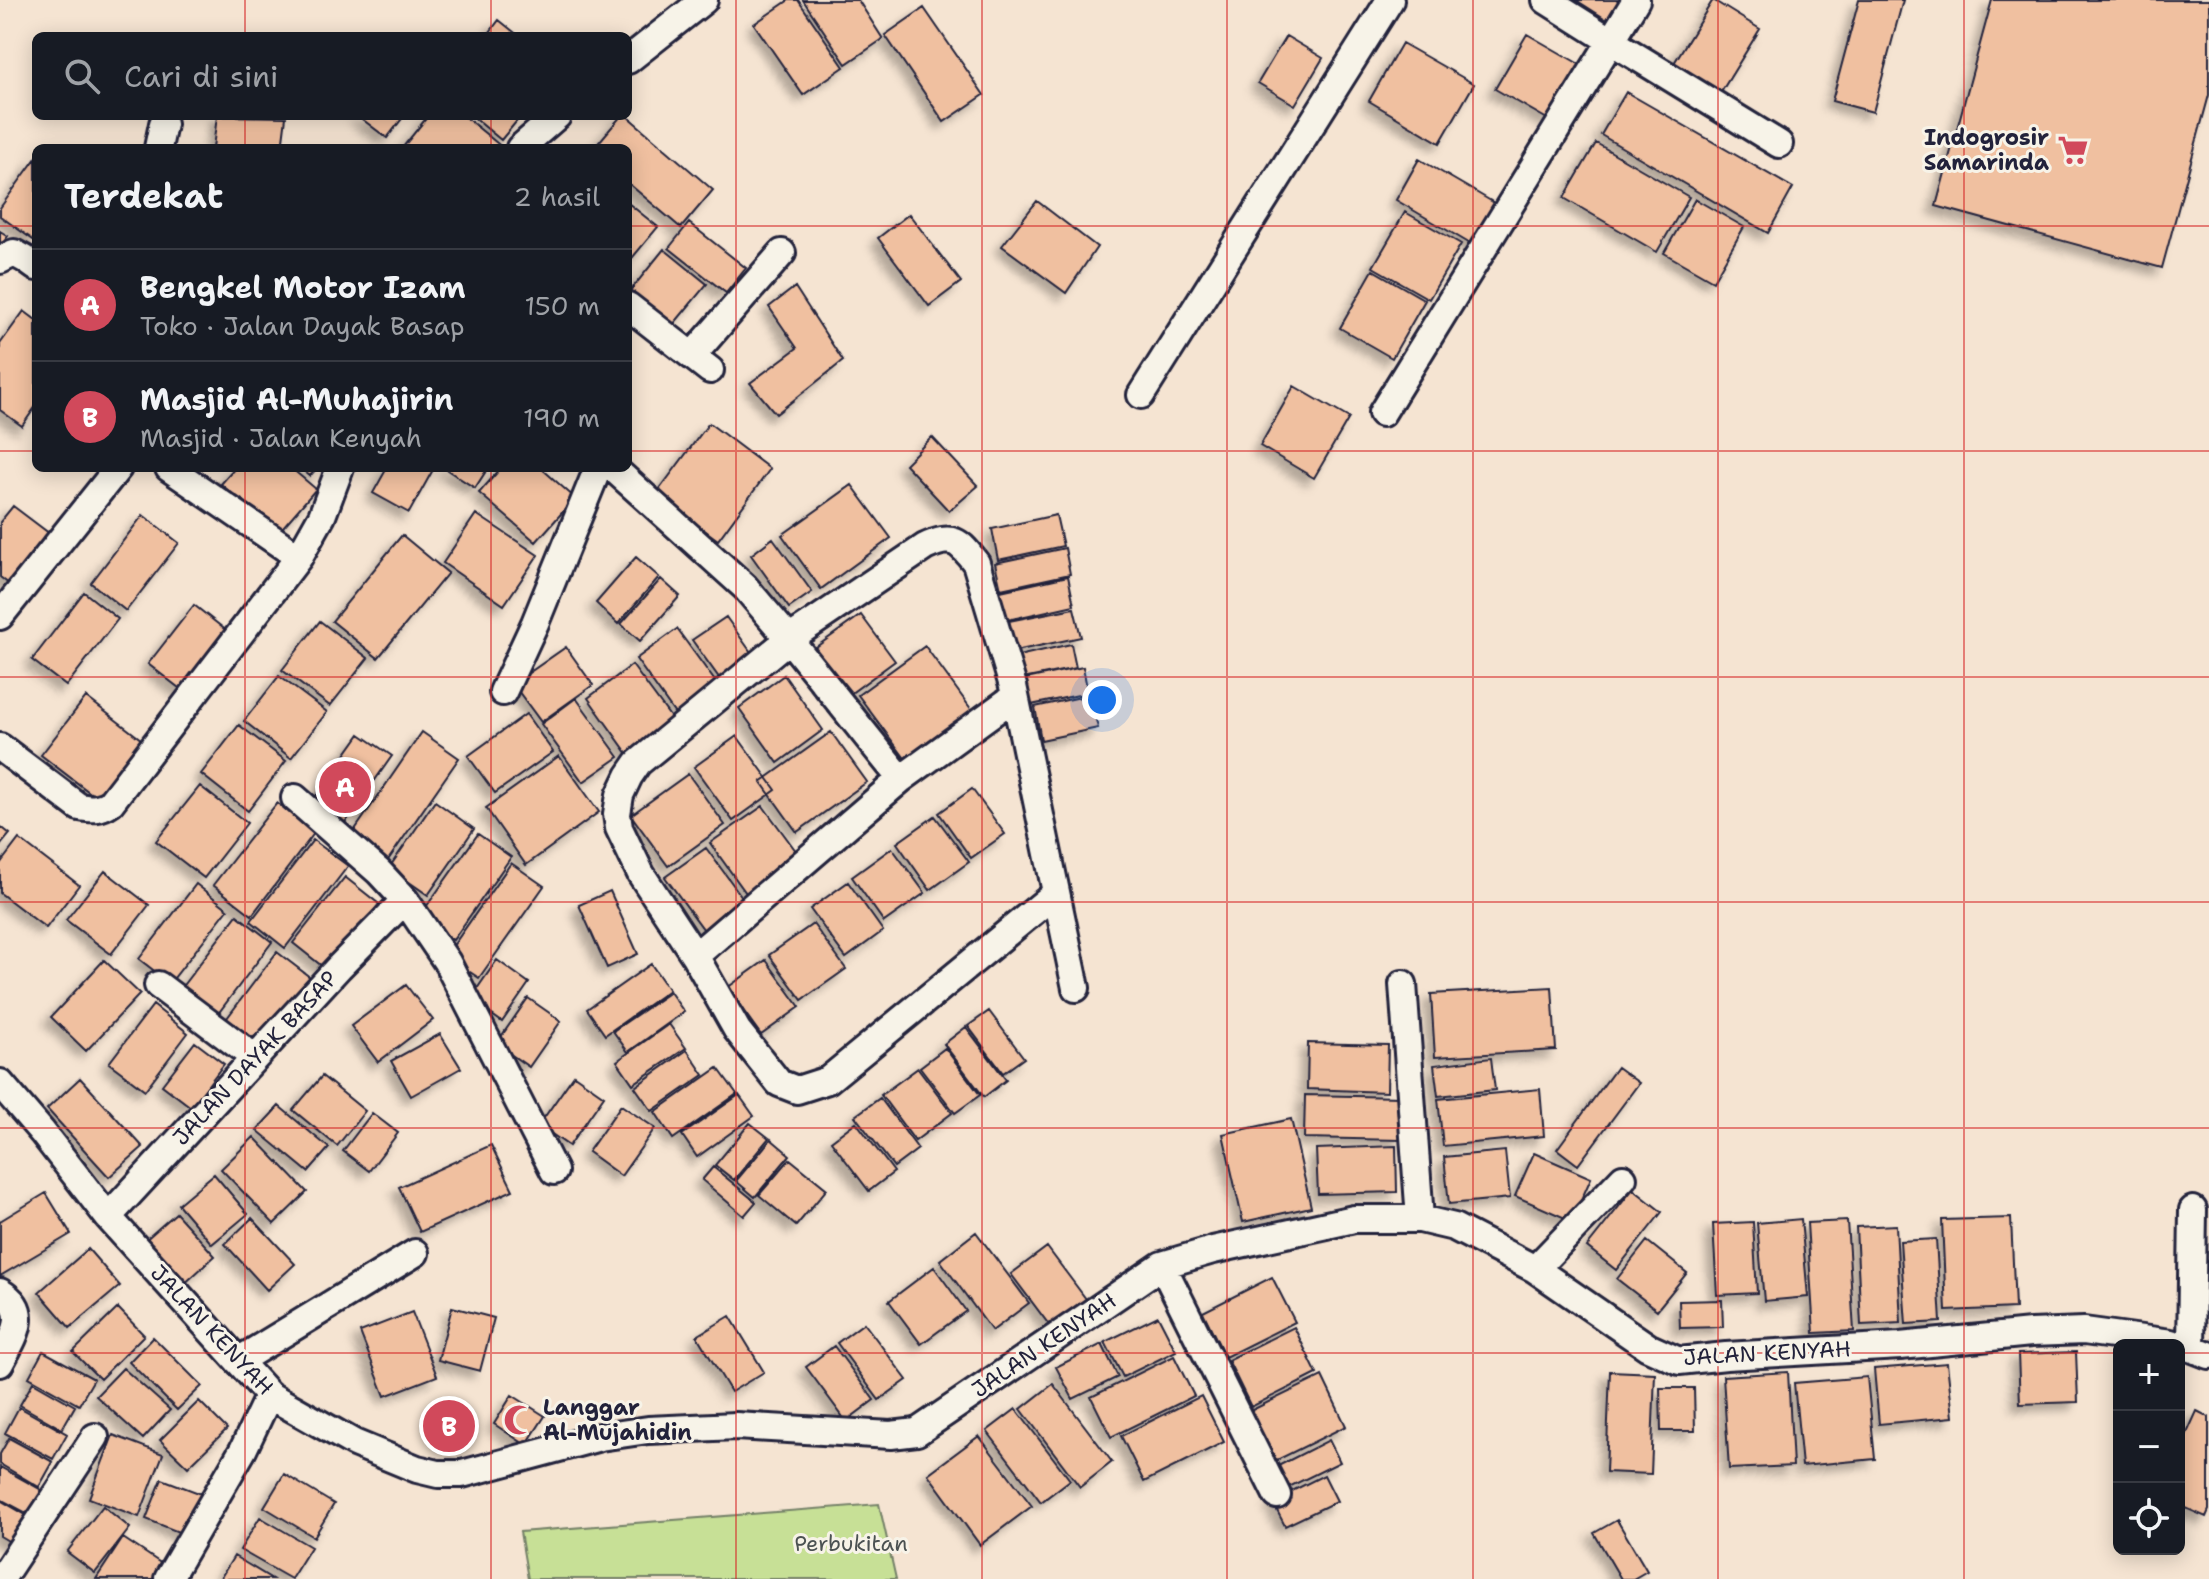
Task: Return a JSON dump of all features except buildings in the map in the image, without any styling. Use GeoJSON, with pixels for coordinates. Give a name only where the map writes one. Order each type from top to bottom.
{"type":"FeatureCollection","features":[{"type":"Feature","properties":{"kind":"street"},"geometry":{"type":"LineString","coordinates":[[632,57],[704,0]]}},
{"type":"Feature","properties":{"kind":"street"},"geometry":{"type":"LineString","coordinates":[[1141,395],[1390,0]]}},
{"type":"Feature","properties":{"kind":"street"},"geometry":{"type":"LineString","coordinates":[[1546,0],[1779,144]]}},
{"type":"Feature","properties":{"kind":"street"},"geometry":{"type":"LineString","coordinates":[[1382,413],[1636,0]]}},
{"type":"Feature","properties":{"kind":"street"},"geometry":{"type":"LineString","coordinates":[[525,144],[552,120]]}},
{"type":"Feature","properties":{"kind":"street"},"geometry":{"type":"LineString","coordinates":[[0,260],[14,253],[32,264]]}},
{"type":"Feature","properties":{"kind":"street"},"geometry":{"type":"LineString","coordinates":[[632,309],[701,363],[782,253]]}},
{"type":"Feature","properties":{"kind":"street"},"geometry":{"type":"LineString","coordinates":[[0,616],[115,472]]}},
{"type":"Feature","properties":{"kind":"street"},"geometry":{"type":"LineString","coordinates":[[175,472],[299,557]]}},
{"type":"Feature","properties":{"kind":"street"},"geometry":{"type":"LineString","coordinates":[[0,747],[79,807],[103,808],[124,786],[299,557],[322,516],[338,472]]}},
{"type":"Feature","properties":{"kind":"street"},"geometry":{"type":"LineString","coordinates":[[503,692],[535,623],[596,472]]}},
{"type":"Feature","properties":{"kind":"street"},"geometry":{"type":"LineString","coordinates":[[617,472],[745,587],[901,779]]}},
{"type":"Feature","properties":{"kind":"street"},"geometry":{"type":"LineString","coordinates":[[1056,893],[828,1080],[797,1090],[779,1083],[737,1030],[695,956],[641,874],[619,828],[617,814],[620,795],[638,763],[789,639],[925,547],[949,539],[958,542],[976,563],[1014,697],[1056,893],[1076,988]]}},
{"type":"Feature","properties":{"kind":"street"},"geometry":{"type":"LineString","coordinates":[[695,956],[901,779],[1014,697]]}},
{"type":"Feature","properties":{"kind":"street"},"geometry":{"type":"LineString","coordinates":[[295,798],[379,872],[405,900],[447,962],[554,1171]]}},
{"type":"Feature","properties":{"kind":"street","name":"JALAN DAYAK BASAP"},"geometry":{"type":"LineString","coordinates":[[108,1217],[405,900]]}},
{"type":"Feature","properties":{"kind":"street"},"geometry":{"type":"LineString","coordinates":[[1403,984],[1420,1219]]}},
{"type":"Feature","properties":{"kind":"street"},"geometry":{"type":"LineString","coordinates":[[158,985],[255,1058]]}},
{"type":"Feature","properties":{"kind":"street","name":"JALAN KENYAH"},"geometry":{"type":"LineString","coordinates":[[0,1083],[108,1217],[269,1395],[340,1437],[417,1469],[438,1474],[462,1474],[600,1437],[648,1430],[736,1426],[891,1435],[917,1432],[1162,1265],[1213,1250],[1354,1219],[1420,1219],[1454,1227],[1535,1269],[1648,1347],[1679,1361],[2084,1331],[2171,1343],[2200,1352]]}},
{"type":"Feature","properties":{"kind":"street"},"geometry":{"type":"LineString","coordinates":[[1535,1269],[1623,1178]]}},
{"type":"Feature","properties":{"kind":"street"},"geometry":{"type":"LineString","coordinates":[[2193,1210],[2200,1352]]}},
{"type":"Feature","properties":{"kind":"street"},"geometry":{"type":"LineString","coordinates":[[238,1361],[415,1253]]}},
{"type":"Feature","properties":{"kind":"street"},"geometry":{"type":"LineString","coordinates":[[1162,1265],[1277,1495]]}},
{"type":"Feature","properties":{"kind":"street"},"geometry":{"type":"LineString","coordinates":[[0,1292],[8,1296],[17,1308],[19,1320],[0,1363]]}},
{"type":"Feature","properties":{"kind":"street"},"geometry":{"type":"LineString","coordinates":[[168,1579],[243,1450],[269,1395]]}},
{"type":"Feature","properties":{"kind":"street"},"geometry":{"type":"LineString","coordinates":[[1,1579],[95,1437]]}},
{"type":"Feature","properties":{"kind":"green space","name":"Perbukitan"},"geometry":{"type":"Polygon","coordinates":[[[879,1504],[896,1579],[528,1579],[520,1532],[879,1504]]]}},
{"type":"Feature","properties":{"kind":"place","name":"Indogrosir Samarinda"},"geometry":{"type":"Point","coordinates":[2073,150]}},
{"type":"Feature","properties":{"kind":"place","name":"Bengkel Motor Izam"},"geometry":{"type":"Point","coordinates":[345,787]}},
{"type":"Feature","properties":{"kind":"place","name":"Langgar Al-Mujahidin"},"geometry":{"type":"Point","coordinates":[519,1420]}},
{"type":"Feature","properties":{"kind":"place","name":"Masjid Al-Muhajirin"},"geometry":{"type":"Point","coordinates":[449,1426]}}]}
